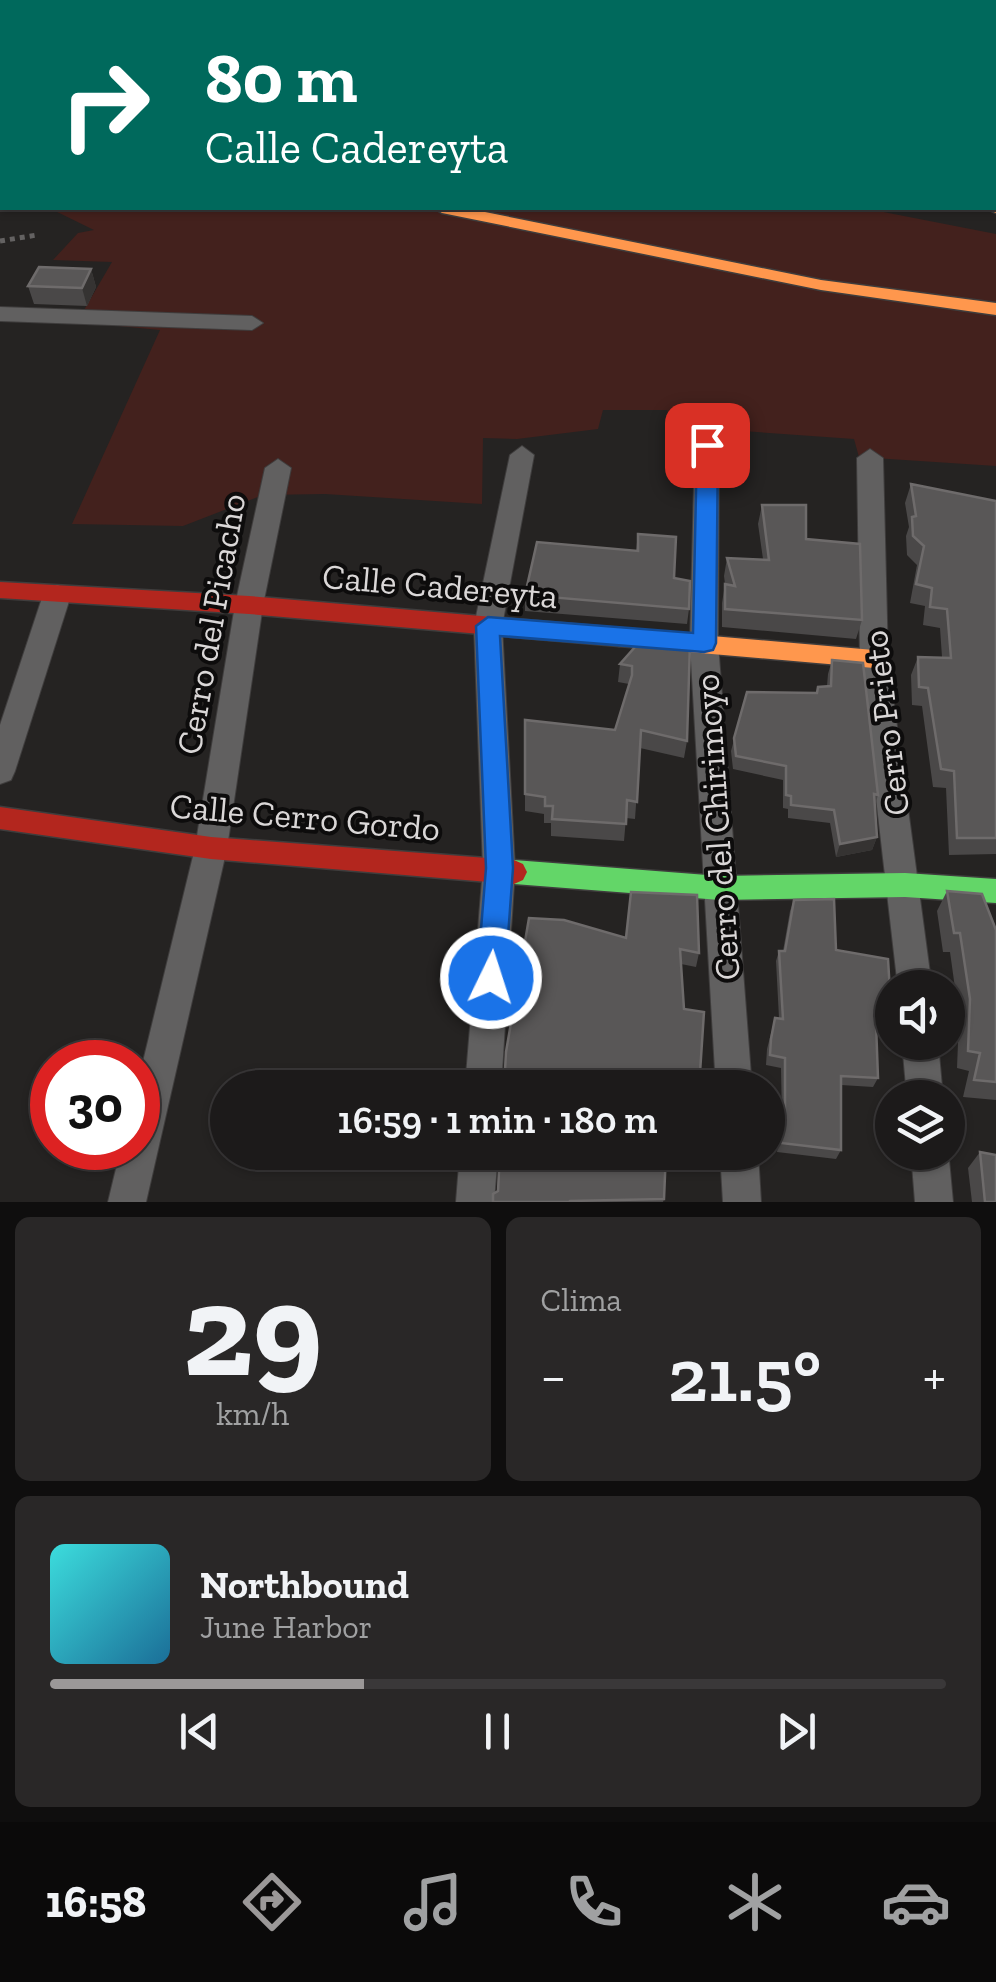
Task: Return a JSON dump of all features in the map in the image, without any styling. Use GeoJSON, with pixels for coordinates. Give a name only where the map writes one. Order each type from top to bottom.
{"type":"FeatureCollection","features":[{"type":"Feature","properties":{"kind":"street"},"geometry":{"type":"LineString","coordinates":[[451,210],[821,285],[996,308]]}},
{"type":"Feature","properties":{"kind":"street"},"geometry":{"type":"LineString","coordinates":[[0,314],[252,323]]}},
{"type":"Feature","properties":{"kind":"street","name":"Cerro del Chirimoyo"},"geometry":{"type":"LineString","coordinates":[[707,445],[704,643],[733,1070]]}},
{"type":"Feature","properties":{"kind":"street"},"geometry":{"type":"LineString","coordinates":[[485,1070],[499,868],[488,626],[522,455]]}},
{"type":"Feature","properties":{"kind":"street","name":"Cerro Prieto"},"geometry":{"type":"LineString","coordinates":[[870,458],[874,659],[913,970]]}},
{"type":"Feature","properties":{"kind":"street","name":"Cerro del Picacho"},"geometry":{"type":"LineString","coordinates":[[127,1202],[211,848],[249,605],[278,468]]}},
{"type":"Feature","properties":{"kind":"street","name":"Calle Cadereyta"},"geometry":{"type":"LineString","coordinates":[[0,590],[249,605],[874,659]]}},
{"type":"Feature","properties":{"kind":"street"},"geometry":{"type":"LineString","coordinates":[[0,770],[57,595]]}},
{"type":"Feature","properties":{"kind":"street","name":"Calle Cerro Gordo"},"geometry":{"type":"LineString","coordinates":[[0,818],[211,848],[720,888],[905,885],[996,891]]}},
{"type":"Feature","properties":{"kind":"street"},"geometry":{"type":"LineString","coordinates":[[475,1202],[478,1170]]}},
{"type":"Feature","properties":{"kind":"street"},"geometry":{"type":"LineString","coordinates":[[740,1170],[742,1202]]}},
{"type":"Feature","properties":{"kind":"street"},"geometry":{"type":"LineString","coordinates":[[931,1170],[934,1202]]}},
{"type":"Feature","properties":{"kind":"path"},"geometry":{"type":"LineString","coordinates":[[0,241],[37,234]]}},
{"type":"Feature","properties":{"kind":"shaded area"},"geometry":{"type":"Polygon","coordinates":[[[53,210],[873,210],[996,234],[996,466],[859,457],[854,439],[672,426],[667,410],[603,410],[598,429],[517,439],[483,438],[482,504],[325,494],[263,495],[183,526],[72,524],[160,330],[77,322],[112,262],[53,260],[78,233],[94,230],[53,210]]]}},
{"type":"Feature","properties":{"kind":"building"},"geometry":{"type":"Polygon","coordinates":[[[39,267],[91,269],[82,288],[28,286],[39,267]]]}},
{"type":"Feature","properties":{"kind":"building"},"geometry":{"type":"Polygon","coordinates":[[[911,484],[996,501],[996,838],[957,838],[954,771],[941,769],[928,688],[919,687],[918,657],[951,658],[947,609],[930,607],[932,588],[916,584],[924,546],[913,536],[912,517],[916,516],[911,484]]]}},
{"type":"Feature","properties":{"kind":"building"},"geometry":{"type":"Polygon","coordinates":[[[762,505],[806,505],[806,539],[860,544],[862,620],[725,609],[725,584],[735,586],[727,558],[769,560],[762,505]]]}},
{"type":"Feature","properties":{"kind":"building"},"geometry":{"type":"Polygon","coordinates":[[[638,534],[676,537],[674,578],[690,581],[689,609],[525,595],[537,542],[638,551],[638,534]]]}},
{"type":"Feature","properties":{"kind":"building"},"geometry":{"type":"Polygon","coordinates":[[[636,638],[690,643],[687,741],[641,730],[637,802],[627,800],[626,824],[552,819],[553,806],[545,806],[545,797],[525,794],[525,720],[615,730],[632,675],[632,666],[620,664],[635,647],[636,638]]]}},
{"type":"Feature","properties":{"kind":"building"},"geometry":{"type":"Polygon","coordinates":[[[832,660],[863,663],[878,795],[874,794],[877,837],[840,844],[834,810],[791,805],[791,796],[786,795],[786,766],[736,756],[734,738],[747,692],[817,693],[818,687],[831,686],[832,660]]]}},
{"type":"Feature","properties":{"kind":"building"},"geometry":{"type":"Polygon","coordinates":[[[947,891],[982,894],[996,930],[996,1082],[974,1080],[980,1053],[968,1051],[970,999],[960,933],[954,933],[947,891]]]}},
{"type":"Feature","properties":{"kind":"building"},"geometry":{"type":"Polygon","coordinates":[[[631,892],[697,895],[699,953],[680,949],[684,1009],[704,1012],[700,1070],[505,1070],[529,918],[564,920],[626,938],[631,892]]]}},
{"type":"Feature","properties":{"kind":"building"},"geometry":{"type":"Polygon","coordinates":[[[834,899],[836,950],[888,959],[889,970],[875,970],[878,1078],[841,1076],[841,1150],[785,1143],[785,1058],[770,1055],[775,1018],[783,1019],[779,951],[785,951],[794,900],[834,899]]]}},
{"type":"Feature","properties":{"kind":"building"},"geometry":{"type":"Polygon","coordinates":[[[980,1152],[996,1155],[996,1202],[985,1202],[980,1152]]]}},
{"type":"Feature","properties":{"kind":"building"},"geometry":{"type":"Polygon","coordinates":[[[499,1170],[665,1170],[664,1199],[493,1202],[493,1194],[498,1191],[499,1170]]]}},
{"type":"Feature","properties":{"kind":"traffic: fast"},"geometry":{"type":"LineString","coordinates":[[514,872],[720,888],[905,885],[996,891]]}},
{"type":"Feature","properties":{"kind":"traffic: slow"},"geometry":{"type":"LineString","coordinates":[[452,210],[821,285],[996,309]]}},
{"type":"Feature","properties":{"kind":"traffic: slow"},"geometry":{"type":"LineString","coordinates":[[619,637],[874,659]]}},
{"type":"Feature","properties":{"kind":"traffic: jam"},"geometry":{"type":"LineString","coordinates":[[0,590],[249,605],[619,637]]}},
{"type":"Feature","properties":{"kind":"traffic: jam"},"geometry":{"type":"LineString","coordinates":[[0,818],[211,848],[514,872]]}},
{"type":"Feature","properties":{"kind":"route"},"geometry":{"type":"LineString","coordinates":[[491,978],[499,868],[488,626],[704,643],[707,445]]}}]}
